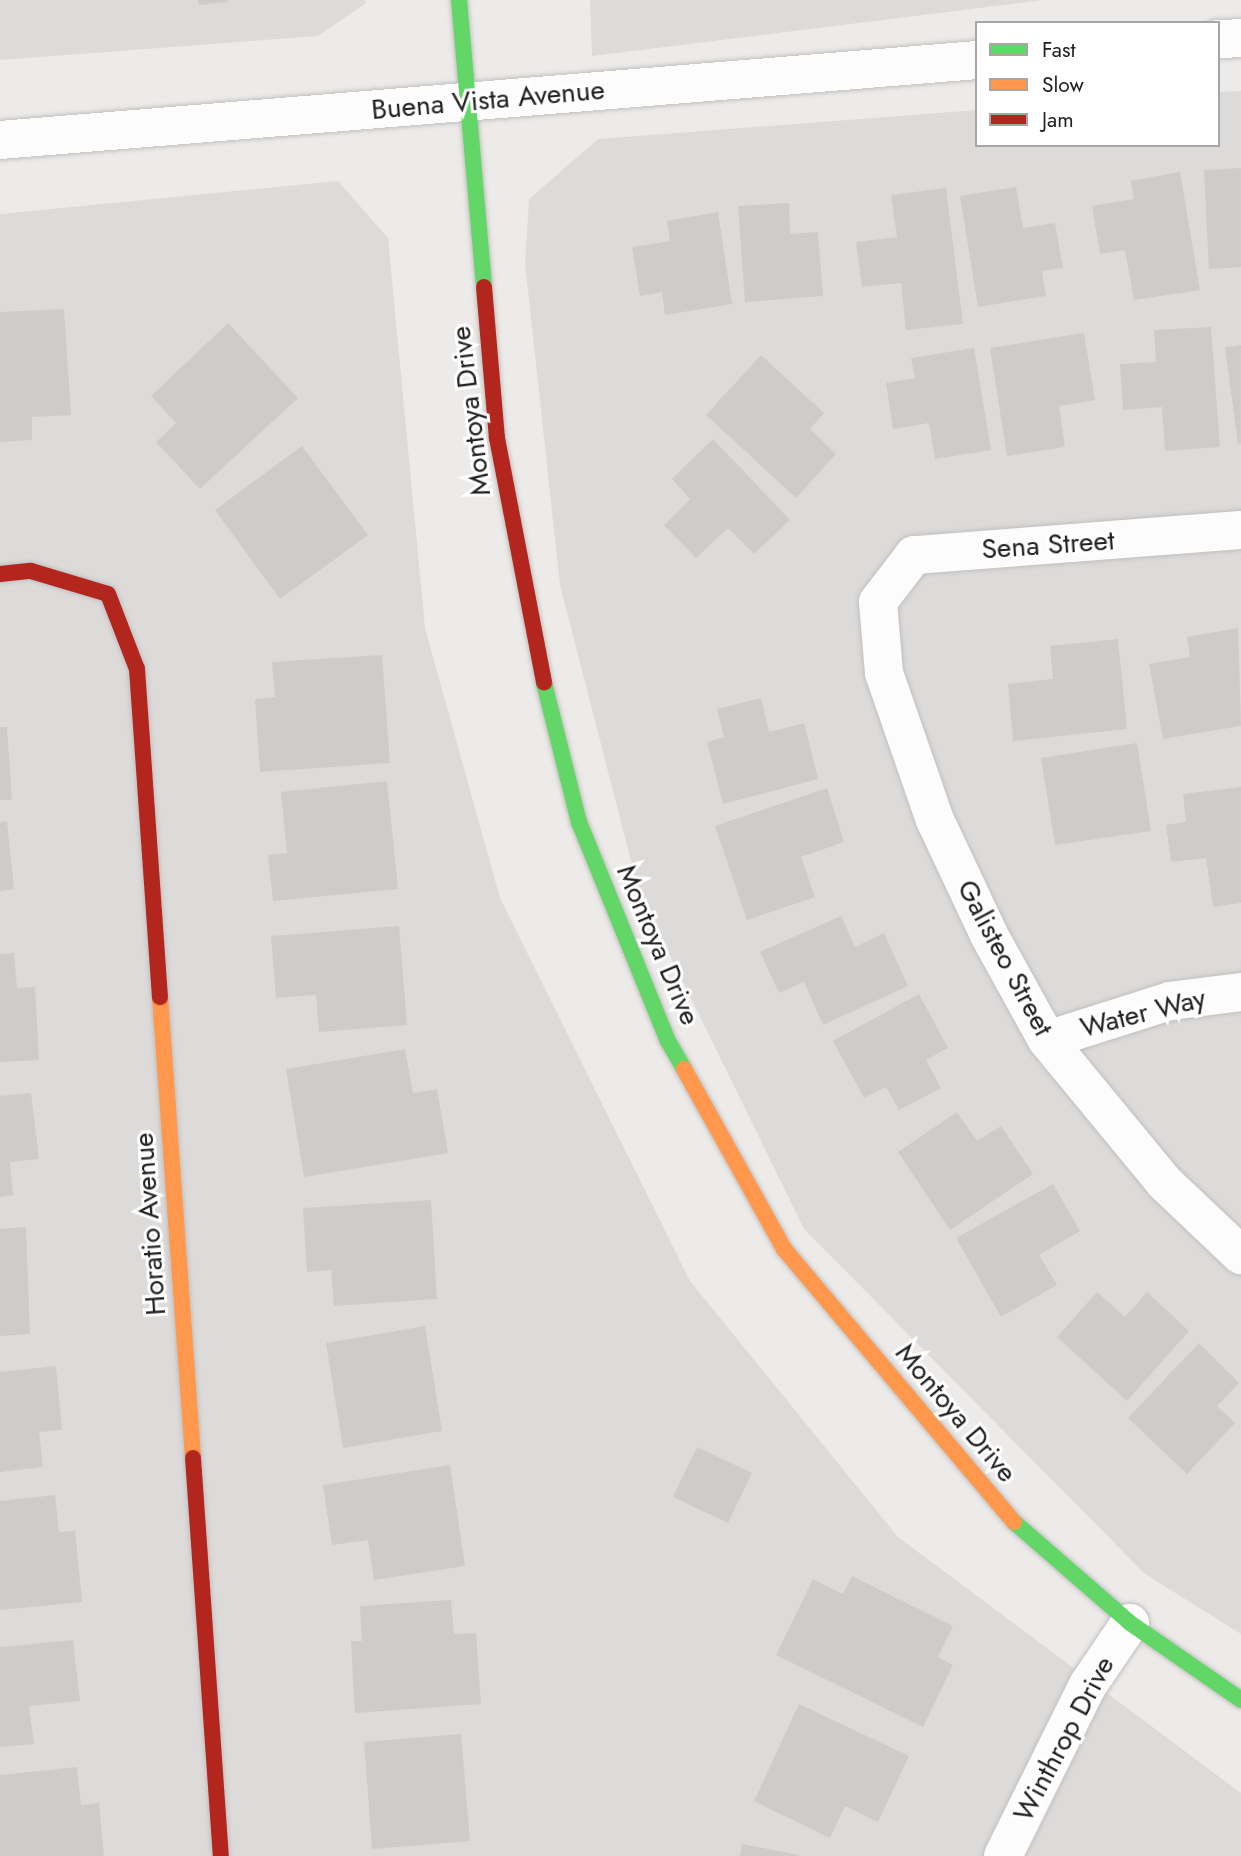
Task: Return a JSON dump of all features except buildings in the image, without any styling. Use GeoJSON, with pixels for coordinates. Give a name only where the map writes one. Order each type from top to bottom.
{"type":"FeatureCollection","features":[{"type":"Feature","properties":{"kind":"street","name":"Montoya Drive"},"geometry":{"type":"LineString","coordinates":[[459,0],[497,438],[533,637],[579,822],[668,1041],[785,1249],[1009,1518],[1130,1623],[1241,1700]]}},
{"type":"Feature","properties":{"kind":"street"},"geometry":{"type":"LineString","coordinates":[[1220,39],[1241,37]]}},
{"type":"Feature","properties":{"kind":"street","name":"Buena Vista Avenue"},"geometry":{"type":"LineString","coordinates":[[0,140],[975,60]]}},
{"type":"Feature","properties":{"kind":"street","name":"Sena Street"},"geometry":{"type":"LineString","coordinates":[[878,602],[914,555],[1241,530]]}},
{"type":"Feature","properties":{"kind":"street","name":"Horatio Avenue"},"geometry":{"type":"LineString","coordinates":[[0,575],[31,571],[108,594],[137,669],[221,1856]]}},
{"type":"Feature","properties":{"kind":"street","name":"Galisteo Street"},"geometry":{"type":"LineString","coordinates":[[878,602],[884,673],[935,820],[989,935],[1047,1040],[1165,1183],[1241,1255]]}},
{"type":"Feature","properties":{"kind":"street","name":"Water Way"},"geometry":{"type":"LineString","coordinates":[[1047,1040],[1170,1001],[1241,992]]}},
{"type":"Feature","properties":{"kind":"street","name":"Winthrop Drive"},"geometry":{"type":"LineString","coordinates":[[1003,1856],[1088,1685],[1130,1623]]}},
{"type":"Feature","properties":{"kind":"shaded area"},"geometry":{"type":"Polygon","coordinates":[[[0,0],[365,0],[366,3],[318,36],[0,60],[0,0]]]}},
{"type":"Feature","properties":{"kind":"shaded area"},"geometry":{"type":"Polygon","coordinates":[[[590,0],[1044,0],[592,56],[590,0]]]}},
{"type":"Feature","properties":{"kind":"shaded area"},"geometry":{"type":"Polygon","coordinates":[[[1241,91],[1241,1634],[1145,1574],[804,1229],[639,892],[560,585],[525,263],[529,199],[598,139],[975,110],[975,147],[1220,147],[1220,92],[1241,91]]]}},
{"type":"Feature","properties":{"kind":"shaded area"},"geometry":{"type":"Polygon","coordinates":[[[338,181],[388,238],[425,628],[500,898],[690,1281],[898,1537],[1241,1793],[1241,1856],[0,1856],[0,214],[338,181]]]}},
{"type":"Feature","properties":{"kind":"traffic: fast"},"geometry":{"type":"LineString","coordinates":[[459,0],[484,287]]}},
{"type":"Feature","properties":{"kind":"traffic: fast"},"geometry":{"type":"LineString","coordinates":[[544,683],[579,822],[668,1041],[684,1069]]}},
{"type":"Feature","properties":{"kind":"traffic: fast"},"geometry":{"type":"LineString","coordinates":[[1014,1522],[1130,1623],[1241,1700]]}},
{"type":"Feature","properties":{"kind":"traffic: slow"},"geometry":{"type":"LineString","coordinates":[[160,997],[193,1458]]}},
{"type":"Feature","properties":{"kind":"traffic: slow"},"geometry":{"type":"LineString","coordinates":[[684,1069],[784,1249],[1014,1522]]}},
{"type":"Feature","properties":{"kind":"traffic: jam"},"geometry":{"type":"LineString","coordinates":[[484,287],[497,438],[544,683]]}},
{"type":"Feature","properties":{"kind":"traffic: jam"},"geometry":{"type":"LineString","coordinates":[[0,574],[31,571],[108,594],[137,669],[160,997]]}},
{"type":"Feature","properties":{"kind":"traffic: jam"},"geometry":{"type":"LineString","coordinates":[[193,1458],[221,1856]]}}]}
